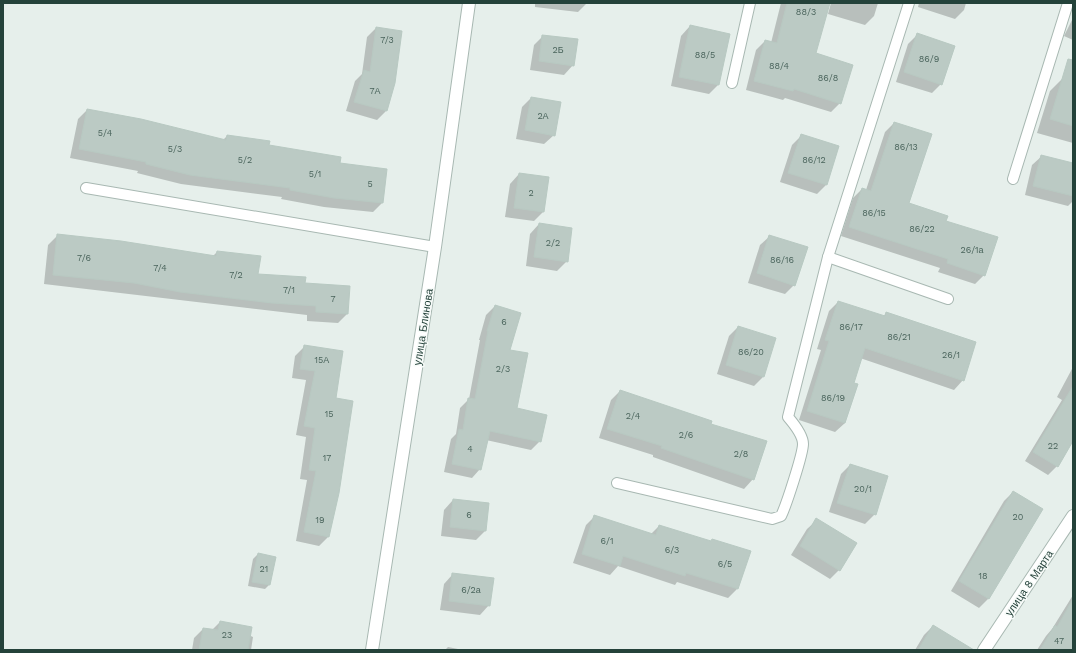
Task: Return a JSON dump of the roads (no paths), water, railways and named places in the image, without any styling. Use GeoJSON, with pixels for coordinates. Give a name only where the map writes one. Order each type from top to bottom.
{"type":"FeatureCollection","features":[{"type":"Feature","properties":{"kind":"street","name":"улица Блинова"},"geometry":{"type":"LineString","coordinates":[[372,650],[435,247],[468,3]]}},
{"type":"Feature","properties":{"kind":"street","name":"улица 8 Марта"},"geometry":{"type":"LineString","coordinates":[[984,650],[1073,516]]}},
{"type":"Feature","properties":{"kind":"lane"},"geometry":{"type":"LineString","coordinates":[[732,83],[750,3]]}},
{"type":"Feature","properties":{"kind":"lane"},"geometry":{"type":"LineString","coordinates":[[617,483],[772,519],[781,516],[786,506],[803,444],[796,427],[788,417],[828,257],[909,3]]}},
{"type":"Feature","properties":{"kind":"lane"},"geometry":{"type":"LineString","coordinates":[[1013,179],[1068,3]]}},
{"type":"Feature","properties":{"kind":"lane"},"geometry":{"type":"LineString","coordinates":[[86,188],[435,247]]}},
{"type":"Feature","properties":{"kind":"lane"},"geometry":{"type":"LineString","coordinates":[[828,257],[948,299]]}}]}
